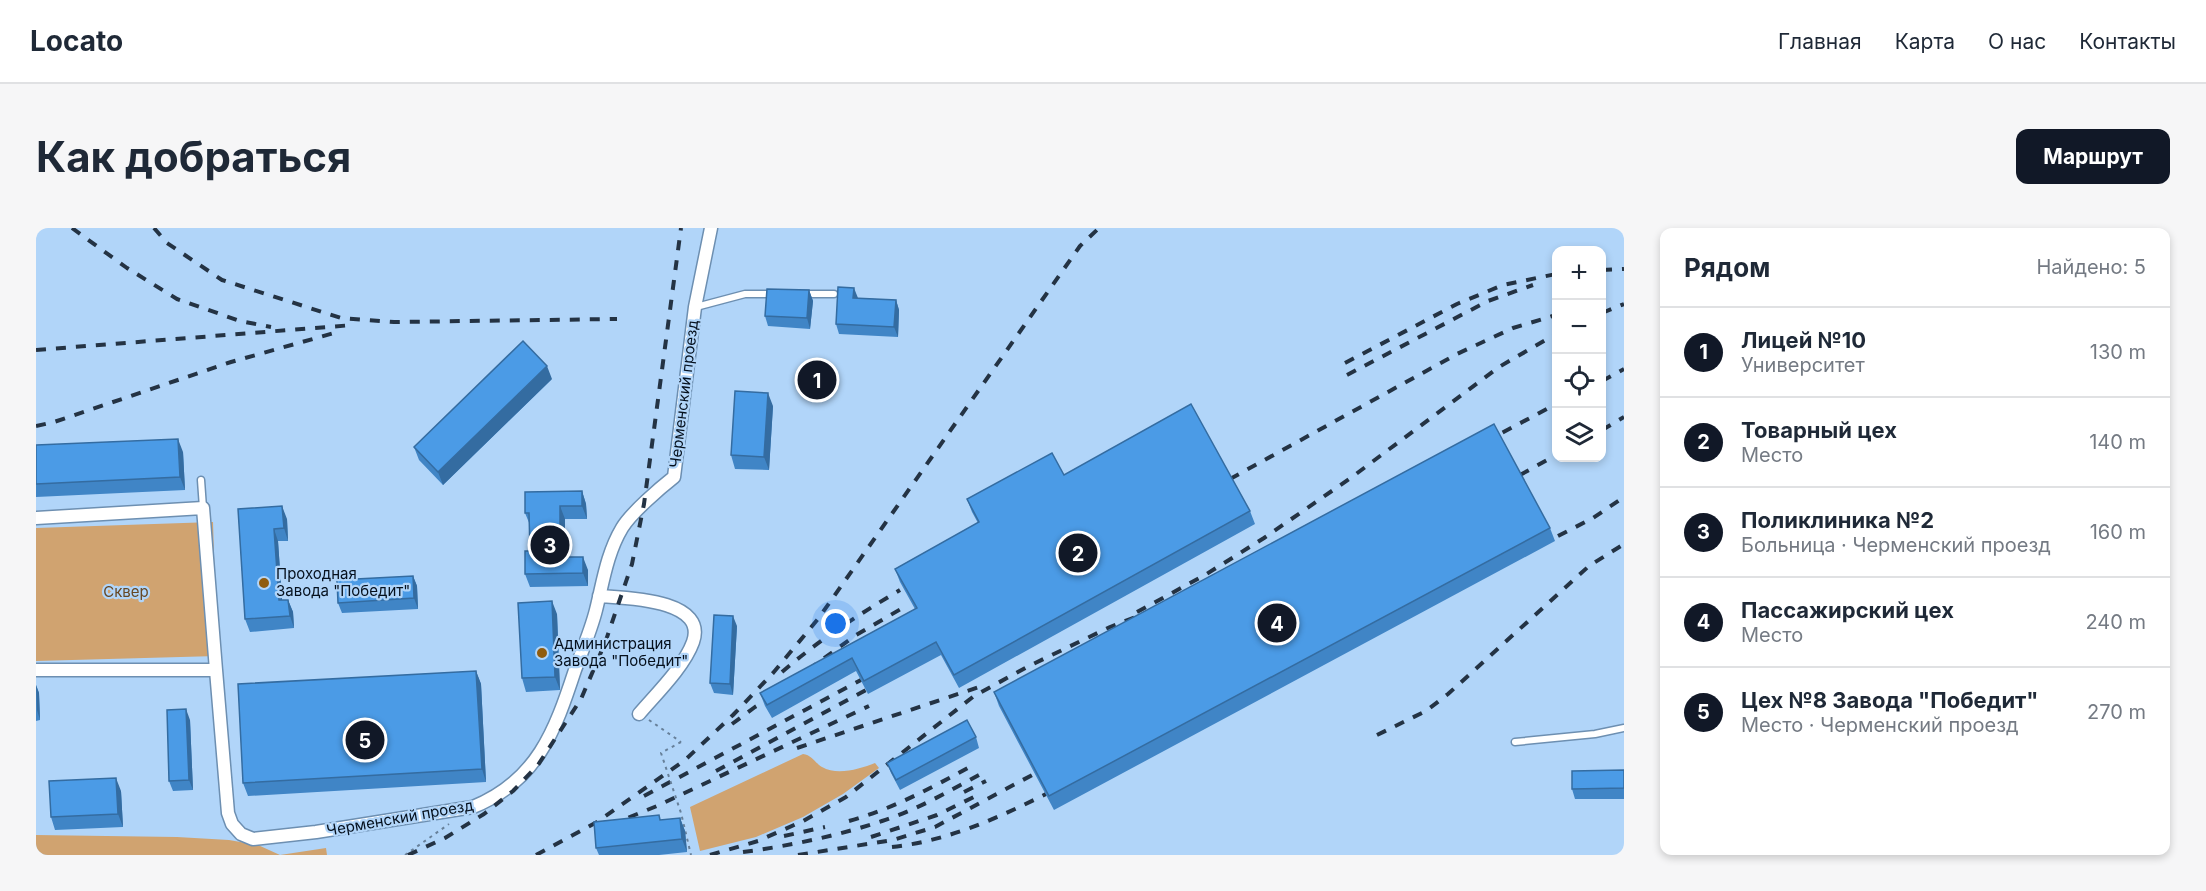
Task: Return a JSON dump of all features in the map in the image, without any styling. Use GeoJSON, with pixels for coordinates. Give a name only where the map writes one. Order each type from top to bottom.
{"type":"FeatureCollection","features":[{"type":"Feature","properties":{"kind":"street","name":"Черменский проезд"},"geometry":{"type":"LineString","coordinates":[[202,508],[228,813],[232,824],[241,834],[253,839],[450,811],[473,807],[492,799],[519,779],[536,760],[557,725],[596,612],[611,553],[623,526],[655,492],[674,477],[695,307],[711,228]]}},
{"type":"Feature","properties":{"kind":"street"},"geometry":{"type":"LineString","coordinates":[[36,518],[202,508]]}},
{"type":"Feature","properties":{"kind":"street"},"geometry":{"type":"LineString","coordinates":[[599,597],[675,607],[691,617],[694,627],[693,641],[684,659],[639,714]]}},
{"type":"Feature","properties":{"kind":"street"},"geometry":{"type":"LineString","coordinates":[[36,670],[216,670]]}},
{"type":"Feature","properties":{"kind":"lane"},"geometry":{"type":"LineString","coordinates":[[695,307],[745,294],[778,294]]}},
{"type":"Feature","properties":{"kind":"lane"},"geometry":{"type":"LineString","coordinates":[[789,294],[834,294]]}},
{"type":"Feature","properties":{"kind":"lane"},"geometry":{"type":"LineString","coordinates":[[201,480],[202,508]]}},
{"type":"Feature","properties":{"kind":"lane"},"geometry":{"type":"LineString","coordinates":[[1515,742],[1595,734],[1624,728]]}},
{"type":"Feature","properties":{"kind":"path"},"geometry":{"type":"LineString","coordinates":[[639,714],[681,742],[661,753],[681,813],[691,855]]}},
{"type":"Feature","properties":{"kind":"path"},"geometry":{"type":"LineString","coordinates":[[405,855],[449,824],[450,811]]}},
{"type":"Feature","properties":{"kind":"green space","name":"Сквер"},"geometry":{"type":"Polygon","coordinates":[[[213,522],[217,656],[36,661],[36,528],[213,522]]]}},
{"type":"Feature","properties":{"kind":"green space"},"geometry":{"type":"Polygon","coordinates":[[[803,754],[828,770],[856,769],[875,763],[879,768],[843,794],[803,817],[756,837],[700,851],[690,807],[803,754]]]}},
{"type":"Feature","properties":{"kind":"green space"},"geometry":{"type":"Polygon","coordinates":[[[36,835],[229,840],[258,845],[280,855],[36,855],[36,835]]]}},
{"type":"Feature","properties":{"kind":"green space"},"geometry":{"type":"Polygon","coordinates":[[[326,848],[327,855],[280,855],[326,848]]]}},
{"type":"Feature","properties":{"kind":"building"},"geometry":{"type":"Polygon","coordinates":[[[838,287],[854,288],[853,298],[896,300],[894,327],[836,324],[838,287]]]}},
{"type":"Feature","properties":{"kind":"building"},"geometry":{"type":"Polygon","coordinates":[[[767,289],[809,290],[807,318],[765,316],[767,289]]]}},
{"type":"Feature","properties":{"kind":"building"},"geometry":{"type":"Polygon","coordinates":[[[523,341],[547,366],[438,472],[414,447],[523,341]]]}},
{"type":"Feature","properties":{"kind":"building"},"geometry":{"type":"Polygon","coordinates":[[[735,391],[768,393],[764,457],[731,455],[735,391]]]}},
{"type":"Feature","properties":{"kind":"building"},"geometry":{"type":"Polygon","coordinates":[[[1191,404],[1250,511],[954,675],[936,642],[864,681],[852,658],[767,705],[760,693],[917,608],[895,569],[979,522],[967,499],[1052,453],[1064,475],[1191,404]]]}},
{"type":"Feature","properties":{"kind":"building"},"geometry":{"type":"Polygon","coordinates":[[[1494,424],[1550,528],[1049,796],[994,692],[1494,424]]]}},
{"type":"Feature","properties":{"kind":"building"},"geometry":{"type":"Polygon","coordinates":[[[178,439],[180,477],[36,484],[36,445],[178,439]]]}},
{"type":"Feature","properties":{"kind":"building"},"geometry":{"type":"Polygon","coordinates":[[[582,491],[582,506],[560,506],[560,557],[583,557],[583,573],[525,574],[525,551],[530,551],[529,513],[525,513],[525,492],[582,491]]]}},
{"type":"Feature","properties":{"kind":"building"},"geometry":{"type":"Polygon","coordinates":[[[282,506],[284,528],[274,529],[279,600],[288,600],[290,616],[245,619],[238,509],[282,506]]]}},
{"type":"Feature","properties":{"kind":"building"},"geometry":{"type":"Polygon","coordinates":[[[413,576],[414,598],[338,603],[337,580],[413,576]]]}},
{"type":"Feature","properties":{"kind":"building","name":"Администрация Завода \"Победит\""},"geometry":{"type":"Polygon","coordinates":[[[552,601],[555,677],[522,678],[518,603],[552,601]]]}},
{"type":"Feature","properties":{"kind":"building"},"geometry":{"type":"Polygon","coordinates":[[[714,615],[733,616],[730,684],[710,683],[714,615]]]}},
{"type":"Feature","properties":{"kind":"building"},"geometry":{"type":"Polygon","coordinates":[[[476,671],[482,769],[243,783],[238,684],[476,671]]]}},
{"type":"Feature","properties":{"kind":"building"},"geometry":{"type":"Polygon","coordinates":[[[186,709],[189,780],[169,781],[167,710],[186,709]]]}},
{"type":"Feature","properties":{"kind":"building"},"geometry":{"type":"Polygon","coordinates":[[[967,720],[976,737],[896,780],[887,763],[967,720]]]}},
{"type":"Feature","properties":{"kind":"building"},"geometry":{"type":"Polygon","coordinates":[[[1624,770],[1624,788],[1572,789],[1572,771],[1624,770]]]}},
{"type":"Feature","properties":{"kind":"building"},"geometry":{"type":"Polygon","coordinates":[[[116,778],[118,814],[51,817],[49,781],[116,778]]]}},
{"type":"Feature","properties":{"kind":"building"},"geometry":{"type":"Polygon","coordinates":[[[659,815],[660,820],[680,818],[682,839],[596,848],[594,822],[659,815]]]}},
{"type":"Feature","properties":{"kind":"railway"},"geometry":{"type":"LineString","coordinates":[[72,228],[127,268],[177,299],[240,321],[271,327]]}},
{"type":"Feature","properties":{"kind":"railway"},"geometry":{"type":"LineString","coordinates":[[154,228],[167,243],[222,280],[341,318],[394,322],[617,319]]}},
{"type":"Feature","properties":{"kind":"railway"},"geometry":{"type":"LineString","coordinates":[[408,855],[445,838],[484,814],[513,791],[538,765],[581,699],[605,643],[632,564],[644,504],[681,228]]}},
{"type":"Feature","properties":{"kind":"railway"},"geometry":{"type":"LineString","coordinates":[[536,855],[597,822],[685,760],[773,673],[818,619],[1080,246],[1099,228]]}},
{"type":"Feature","properties":{"kind":"railway"},"geometry":{"type":"LineString","coordinates":[[1606,270],[1624,269]]}},
{"type":"Feature","properties":{"kind":"railway"},"geometry":{"type":"LineString","coordinates":[[1345,363],[1457,304],[1503,285],[1552,275]]}},
{"type":"Feature","properties":{"kind":"railway"},"geometry":{"type":"LineString","coordinates":[[1347,375],[1488,301],[1533,285]]}},
{"type":"Feature","properties":{"kind":"railway"},"geometry":{"type":"LineString","coordinates":[[1606,311],[1624,304]]}},
{"type":"Feature","properties":{"kind":"railway"},"geometry":{"type":"LineString","coordinates":[[1230,479],[1457,354],[1513,328],[1552,316]]}},
{"type":"Feature","properties":{"kind":"railway"},"geometry":{"type":"LineString","coordinates":[[36,350],[353,325]]}},
{"type":"Feature","properties":{"kind":"railway"},"geometry":{"type":"LineString","coordinates":[[36,426],[54,422],[231,362],[334,333]]}},
{"type":"Feature","properties":{"kind":"railway"},"geometry":{"type":"LineString","coordinates":[[1137,612],[1205,575],[1264,538],[1352,477],[1499,367],[1552,336]]}},
{"type":"Feature","properties":{"kind":"railway"},"geometry":{"type":"LineString","coordinates":[[1606,379],[1624,369]]}},
{"type":"Feature","properties":{"kind":"railway"},"geometry":{"type":"LineString","coordinates":[[1485,442],[1552,406]]}},
{"type":"Feature","properties":{"kind":"railway"},"geometry":{"type":"LineString","coordinates":[[1606,428],[1624,417]]}},
{"type":"Feature","properties":{"kind":"railway"},"geometry":{"type":"LineString","coordinates":[[1520,475],[1552,457]]}},
{"type":"Feature","properties":{"kind":"railway"},"geometry":{"type":"LineString","coordinates":[[1558,536],[1593,518],[1624,497]]}},
{"type":"Feature","properties":{"kind":"railway"},"geometry":{"type":"LineString","coordinates":[[1377,735],[1426,711],[1448,694],[1589,566],[1624,544]]}},
{"type":"Feature","properties":{"kind":"railway"},"geometry":{"type":"LineString","coordinates":[[782,672],[839,628],[900,590]]}},
{"type":"Feature","properties":{"kind":"railway"},"geometry":{"type":"LineString","coordinates":[[808,670],[856,635],[906,606]]}},
{"type":"Feature","properties":{"kind":"railway"},"geometry":{"type":"LineString","coordinates":[[710,855],[758,841],[803,821],[846,797],[974,696],[1029,666],[1110,627],[1148,612]]}},
{"type":"Feature","properties":{"kind":"railway"},"geometry":{"type":"LineString","coordinates":[[644,796],[861,680]]}},
{"type":"Feature","properties":{"kind":"railway"},"geometry":{"type":"LineString","coordinates":[[797,748],[979,687]]}},
{"type":"Feature","properties":{"kind":"railway"},"geometry":{"type":"LineString","coordinates":[[716,771],[866,690]]}},
{"type":"Feature","properties":{"kind":"railway"},"geometry":{"type":"LineString","coordinates":[[732,724],[777,694]]}},
{"type":"Feature","properties":{"kind":"railway"},"geometry":{"type":"LineString","coordinates":[[610,825],[657,806],[869,706]]}},
{"type":"Feature","properties":{"kind":"railway"},"geometry":{"type":"LineString","coordinates":[[849,821],[929,789],[975,764]]}},
{"type":"Feature","properties":{"kind":"railway"},"geometry":{"type":"LineString","coordinates":[[798,855],[893,840],[935,827],[1049,766]]}},
{"type":"Feature","properties":{"kind":"railway"},"geometry":{"type":"LineString","coordinates":[[743,852],[813,840],[895,817],[981,774]]}},
{"type":"Feature","properties":{"kind":"railway"},"geometry":{"type":"LineString","coordinates":[[964,792],[986,781]]}},
{"type":"Feature","properties":{"kind":"railway"},"geometry":{"type":"LineString","coordinates":[[871,837],[937,815],[980,794]]}},
{"type":"Feature","properties":{"kind":"railway"},"geometry":{"type":"LineString","coordinates":[[892,847],[932,840],[971,828],[1046,794]]}},
{"type":"Feature","properties":{"kind":"railway"},"geometry":{"type":"LineString","coordinates":[[784,836],[825,827]]}},
{"type":"Feature","properties":{"kind":"place","name":"Лицей №10"},"geometry":{"type":"Point","coordinates":[817,380]}},
{"type":"Feature","properties":{"kind":"place","name":"Поликлиника №2"},"geometry":{"type":"Point","coordinates":[550,545]}},
{"type":"Feature","properties":{"kind":"place","name":"Товарный цех"},"geometry":{"type":"Point","coordinates":[1078,553]}},
{"type":"Feature","properties":{"kind":"place","name":"Проходная Завода \"Победит\""},"geometry":{"type":"Point","coordinates":[264,583]}},
{"type":"Feature","properties":{"kind":"place","name":"Пассажирский цех"},"geometry":{"type":"Point","coordinates":[1277,623]}},
{"type":"Feature","properties":{"kind":"place","name":"Администрация Завода \"Победит\""},"geometry":{"type":"Point","coordinates":[542,653]}},
{"type":"Feature","properties":{"kind":"place","name":"Цех №8 Завода \"Победит\""},"geometry":{"type":"Point","coordinates":[365,740]}}]}
